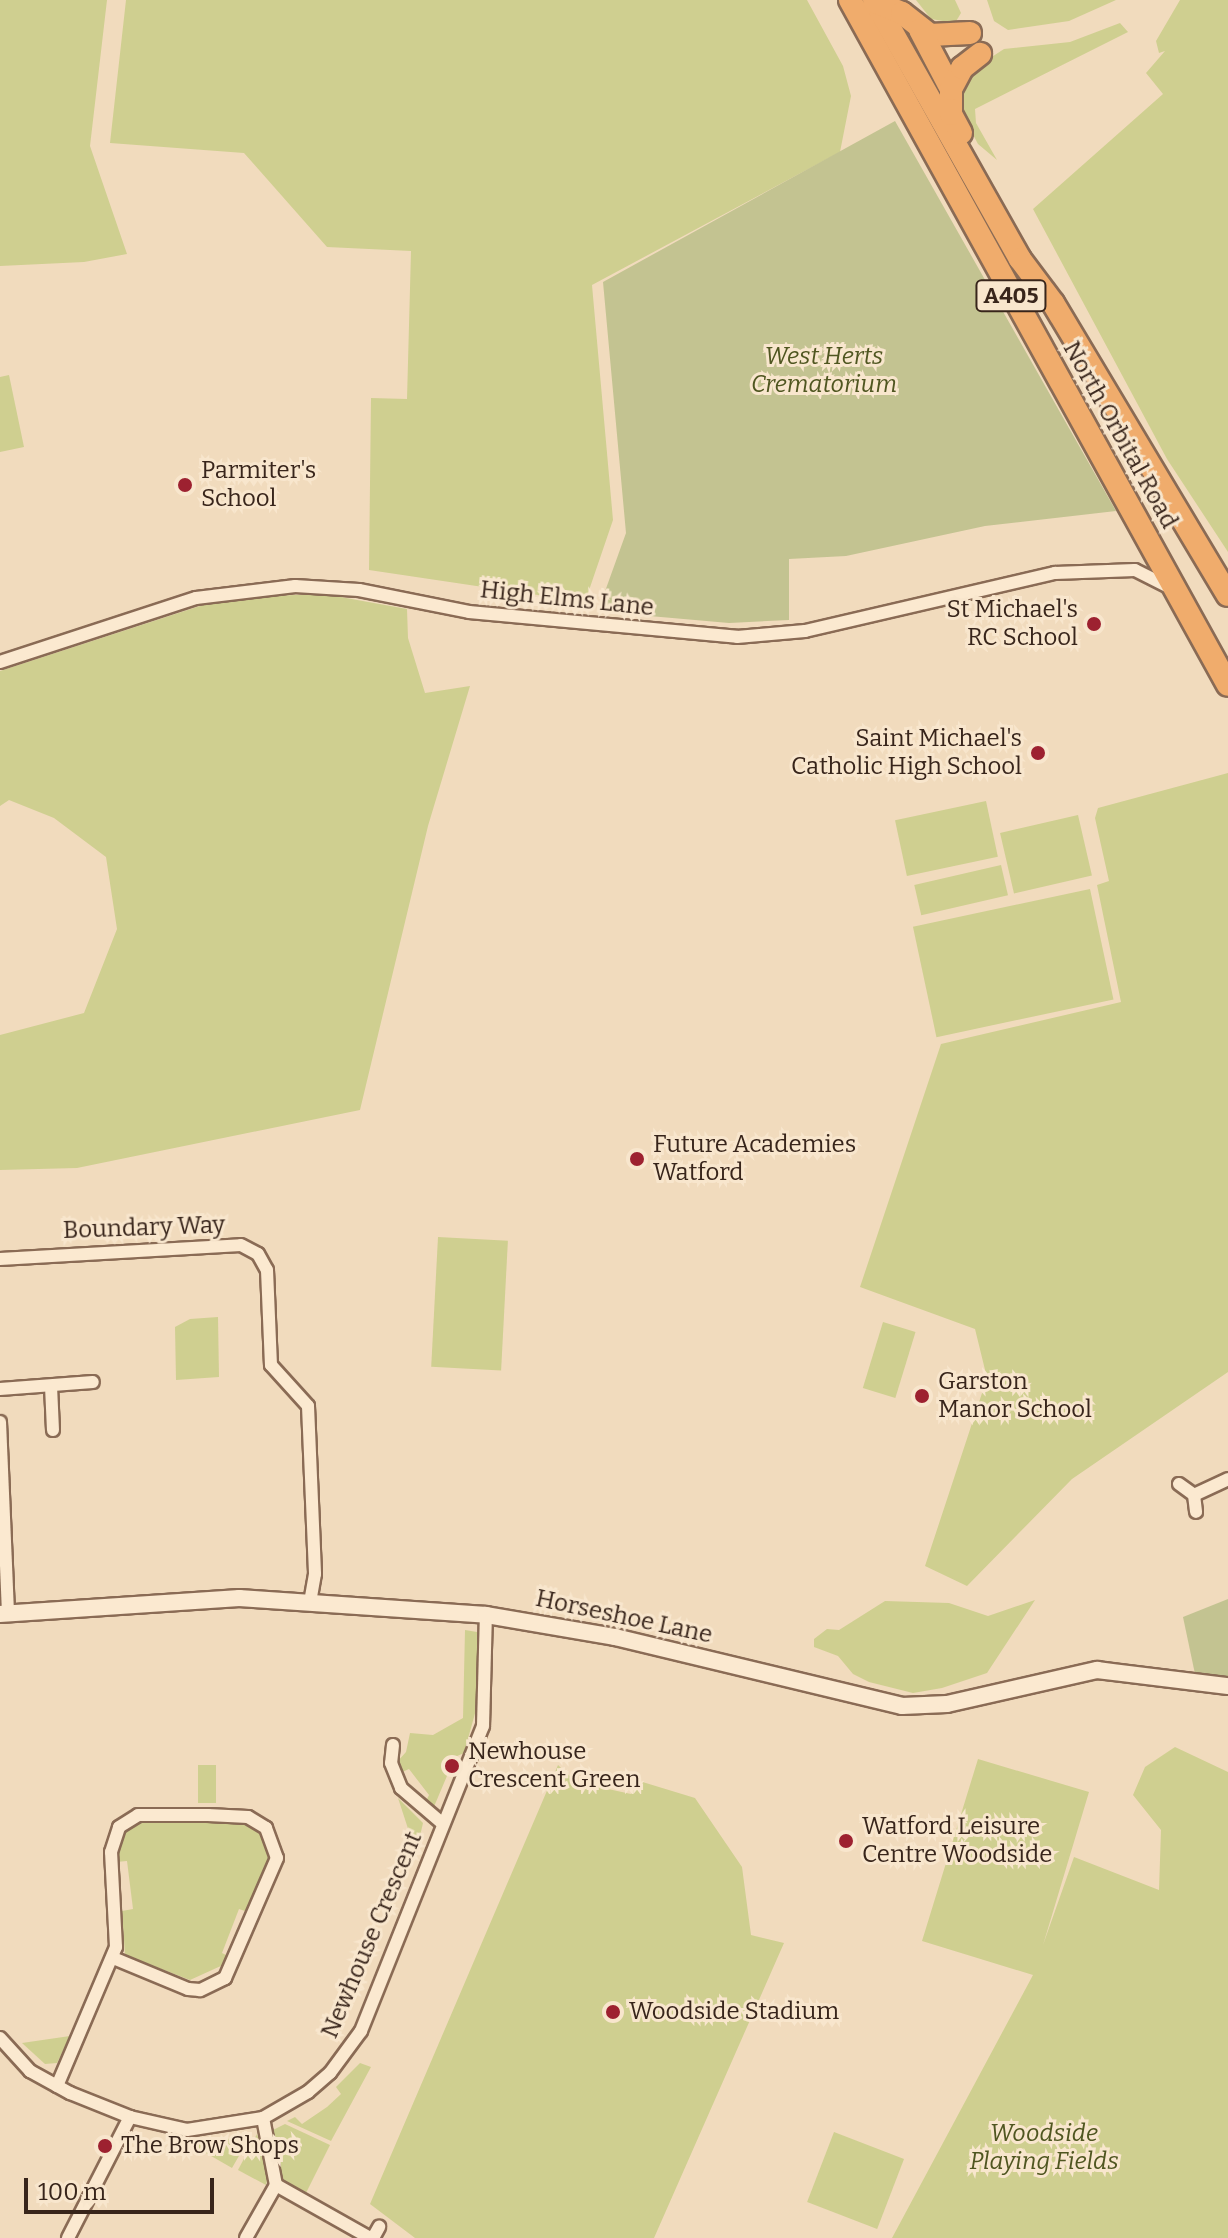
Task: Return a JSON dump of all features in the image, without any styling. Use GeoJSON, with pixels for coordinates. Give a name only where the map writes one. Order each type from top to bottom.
{"type":"FeatureCollection","features":[{"type":"Feature","properties":{"kind":"highway","name":"North Orbital Road"},"geometry":{"type":"LineString","coordinates":[[850,0],[1228,685]]}},
{"type":"Feature","properties":{"kind":"highway","name":"North Orbital Road"},"geometry":{"type":"LineString","coordinates":[[875,1],[1020,259],[1053,303],[1228,595]]}},
{"type":"Feature","properties":{"kind":"highway","name":"A405"},"geometry":{"type":"LineString","coordinates":[[875,1],[902,13],[920,30],[939,38],[970,33]]}},
{"type":"Feature","properties":{"kind":"highway"},"geometry":{"type":"LineString","coordinates":[[920,30],[951,89]]}},
{"type":"Feature","properties":{"kind":"highway"},"geometry":{"type":"LineString","coordinates":[[951,89],[962,68],[980,54]]}},
{"type":"Feature","properties":{"kind":"highway","name":"A405"},"geometry":{"type":"LineString","coordinates":[[951,89],[957,127],[1053,303]]}},
{"type":"Feature","properties":{"kind":"street"},"geometry":{"type":"LineString","coordinates":[[1150,542],[1135,570],[1176,590]]}},
{"type":"Feature","properties":{"kind":"street","name":"High Elms Lane"},"geometry":{"type":"LineString","coordinates":[[0,662],[232,590],[328,586],[469,612],[737,637],[805,631],[1016,579],[1135,570]]}},
{"type":"Feature","properties":{"kind":"street","name":"Boundary Way"},"geometry":{"type":"LineString","coordinates":[[0,1259],[241,1245],[258,1254],[267,1270],[271,1365],[308,1406],[315,1574],[310,1601]]}},
{"type":"Feature","properties":{"kind":"street"},"geometry":{"type":"LineString","coordinates":[[0,1389],[93,1382]]}},
{"type":"Feature","properties":{"kind":"street"},"geometry":{"type":"LineString","coordinates":[[51,1386],[53,1430]]}},
{"type":"Feature","properties":{"kind":"street"},"geometry":{"type":"LineString","coordinates":[[0,1422],[4,1614]]}},
{"type":"Feature","properties":{"kind":"street"},"geometry":{"type":"LineString","coordinates":[[1194,1495],[1228,1479]]}},
{"type":"Feature","properties":{"kind":"street"},"geometry":{"type":"LineString","coordinates":[[1179,1484],[1194,1495],[1196,1512]]}},
{"type":"Feature","properties":{"kind":"street","name":"Horseshoe Lane"},"geometry":{"type":"LineString","coordinates":[[4,1614],[239,1598],[486,1615],[601,1634],[902,1706],[947,1704],[1097,1670],[1228,1686]]}},
{"type":"Feature","properties":{"kind":"street","name":"Newhouse Crescent"},"geometry":{"type":"LineString","coordinates":[[0,2038],[30,2071],[57,2086],[130,2117],[187,2130],[263,2118],[319,2083],[361,2031],[483,1726],[486,1615]]}},
{"type":"Feature","properties":{"kind":"street","name":"Newhouse Crescent"},"geometry":{"type":"LineString","coordinates":[[393,1745],[391,1763],[401,1788],[443,1824]]}},
{"type":"Feature","properties":{"kind":"street"},"geometry":{"type":"LineString","coordinates":[[57,2086],[113,1958],[118,1929],[112,1838],[127,1819],[248,1817],[266,1828],[277,1858],[225,1978],[200,1990],[188,1989],[113,1958]]}},
{"type":"Feature","properties":{"kind":"street"},"geometry":{"type":"LineString","coordinates":[[68,2238],[130,2117]]}},
{"type":"Feature","properties":{"kind":"street"},"geometry":{"type":"LineString","coordinates":[[246,2238],[276,2185],[263,2118]]}},
{"type":"Feature","properties":{"kind":"street"},"geometry":{"type":"LineString","coordinates":[[276,2185],[374,2234]]}},
{"type":"Feature","properties":{"kind":"green space"},"geometry":{"type":"Polygon","coordinates":[[[0,0],[107,0],[90,146],[127,254],[84,262],[0,266],[0,0]]]}},
{"type":"Feature","properties":{"kind":"green space"},"geometry":{"type":"Polygon","coordinates":[[[126,0],[807,0],[843,66],[851,96],[840,152],[592,285],[613,520],[585,602],[369,570],[371,398],[407,399],[411,251],[327,247],[244,153],[110,143],[126,0]]]}},
{"type":"Feature","properties":{"kind":"green space"},"geometry":{"type":"Polygon","coordinates":[[[916,0],[955,0],[961,13],[955,23],[931,19],[916,0]]]}},
{"type":"Feature","properties":{"kind":"green space"},"geometry":{"type":"Polygon","coordinates":[[[987,0],[1116,0],[1069,21],[1008,30],[994,21],[987,0]]]}},
{"type":"Feature","properties":{"kind":"green space"},"geometry":{"type":"Polygon","coordinates":[[[1180,0],[1228,0],[1228,552],[1167,459],[1033,209],[1163,94],[1146,73],[1165,51],[1159,53],[1156,41],[1180,0]]]}},
{"type":"Feature","properties":{"kind":"green space"},"geometry":{"type":"Polygon","coordinates":[[[1120,23],[1128,32],[975,109],[976,123],[997,160],[978,144],[961,112],[965,86],[981,64],[1004,49],[1070,42],[1120,23]]]}},
{"type":"Feature","properties":{"kind":"green space","name":"West Herts Crematorium"},"geometry":{"type":"Polygon","coordinates":[[[895,121],[1116,511],[985,526],[846,556],[789,559],[789,620],[729,623],[604,612],[599,608],[626,533],[603,282],[895,121]]]}},
{"type":"Feature","properties":{"kind":"green space"},"geometry":{"type":"Polygon","coordinates":[[[9,375],[24,447],[0,452],[0,377],[9,375]]]}},
{"type":"Feature","properties":{"kind":"green space"},"geometry":{"type":"Polygon","coordinates":[[[324,594],[407,609],[408,638],[425,693],[470,686],[428,826],[360,1110],[77,1168],[0,1170],[0,1035],[84,1013],[117,929],[106,857],[54,818],[9,800],[0,806],[0,671],[236,597],[324,594]]]}},
{"type":"Feature","properties":{"kind":"green space"},"geometry":{"type":"Polygon","coordinates":[[[1228,773],[1228,1372],[1072,1479],[967,1586],[925,1566],[987,1378],[975,1329],[860,1287],[941,1044],[1121,1002],[1097,885],[1109,881],[1095,818],[1098,808],[1228,773]]]}},
{"type":"Feature","properties":{"kind":"green space"},"geometry":{"type":"Polygon","coordinates":[[[986,801],[998,857],[907,876],[895,820],[986,801]]]}},
{"type":"Feature","properties":{"kind":"green space"},"geometry":{"type":"Polygon","coordinates":[[[1078,815],[1092,875],[1014,893],[1000,833],[1078,815]]]}},
{"type":"Feature","properties":{"kind":"green space"},"geometry":{"type":"Polygon","coordinates":[[[1001,865],[1008,895],[921,915],[914,885],[1001,865]]]}},
{"type":"Feature","properties":{"kind":"green space"},"geometry":{"type":"Polygon","coordinates":[[[1090,889],[1113,1000],[936,1037],[913,927],[1090,889]]]}},
{"type":"Feature","properties":{"kind":"green space"},"geometry":{"type":"Polygon","coordinates":[[[438,1237],[508,1241],[501,1370],[431,1367],[438,1237]]]}},
{"type":"Feature","properties":{"kind":"green space"},"geometry":{"type":"Polygon","coordinates":[[[218,1317],[219,1377],[176,1380],[175,1327],[190,1319],[218,1317]]]}},
{"type":"Feature","properties":{"kind":"green space"},"geometry":{"type":"Polygon","coordinates":[[[883,1322],[916,1332],[895,1398],[863,1388],[883,1322]]]}},
{"type":"Feature","properties":{"kind":"green space"},"geometry":{"type":"Polygon","coordinates":[[[1228,1599],[1228,1677],[1195,1674],[1183,1617],[1228,1599]]]}},
{"type":"Feature","properties":{"kind":"green space"},"geometry":{"type":"Polygon","coordinates":[[[1035,1600],[987,1673],[942,1688],[913,1693],[869,1682],[853,1674],[838,1656],[814,1647],[814,1639],[827,1629],[839,1630],[885,1601],[949,1603],[988,1616],[1035,1600]]]}},
{"type":"Feature","properties":{"kind":"green space"},"geometry":{"type":"Polygon","coordinates":[[[465,1630],[477,1632],[479,1699],[464,1753],[455,1757],[433,1809],[425,1803],[429,1795],[409,1769],[400,1773],[397,1762],[406,1752],[410,1733],[433,1735],[463,1718],[465,1630]]]}},
{"type":"Feature","properties":{"kind":"green space","name":"Woodside Playing Fields"},"geometry":{"type":"Polygon","coordinates":[[[1175,1747],[1228,1772],[1228,2238],[892,2238],[1033,1975],[922,1941],[978,1759],[1089,1792],[1043,1945],[1074,1857],[1159,1890],[1161,1830],[1133,1795],[1145,1767],[1175,1747]]]}},
{"type":"Feature","properties":{"kind":"green space"},"geometry":{"type":"Polygon","coordinates":[[[198,1765],[216,1765],[216,1803],[198,1803],[198,1765]]]}},
{"type":"Feature","properties":{"kind":"green space","name":"Woodside Stadium"},"geometry":{"type":"Polygon","coordinates":[[[558,1765],[575,1781],[590,1785],[631,1794],[636,1780],[695,1798],[742,1867],[751,1935],[784,1943],[654,2238],[415,2238],[370,2204],[558,1765]]]}},
{"type":"Feature","properties":{"kind":"green space"},"geometry":{"type":"Polygon","coordinates":[[[398,1798],[423,1823],[416,1853],[398,1798]]]}},
{"type":"Feature","properties":{"kind":"green space"},"geometry":{"type":"Polygon","coordinates":[[[238,1820],[264,1830],[273,1853],[248,1912],[239,1909],[222,1953],[230,1957],[223,1965],[190,1980],[125,1955],[122,1911],[133,1909],[127,1861],[116,1862],[127,1827],[140,1822],[238,1820]]]}},
{"type":"Feature","properties":{"kind":"green space"},"geometry":{"type":"Polygon","coordinates":[[[70,2036],[57,2063],[45,2064],[22,2043],[70,2036]]]}},
{"type":"Feature","properties":{"kind":"green space"},"geometry":{"type":"Polygon","coordinates":[[[360,2063],[371,2067],[331,2141],[287,2121],[295,2117],[302,2124],[327,2107],[341,2094],[336,2087],[360,2063]]]}},
{"type":"Feature","properties":{"kind":"green space"},"geometry":{"type":"Polygon","coordinates":[[[285,2124],[330,2145],[305,2195],[283,2182],[273,2130],[285,2124]]]}},
{"type":"Feature","properties":{"kind":"green space"},"geometry":{"type":"Polygon","coordinates":[[[834,2132],[904,2159],[877,2229],[807,2202],[834,2132]]]}},
{"type":"Feature","properties":{"kind":"green space"},"geometry":{"type":"Polygon","coordinates":[[[257,2134],[269,2172],[266,2185],[238,2170],[257,2134]]]}},
{"type":"Feature","properties":{"kind":"green space"},"geometry":{"type":"Polygon","coordinates":[[[251,2135],[232,2168],[185,2141],[209,2142],[251,2135]]]}},
{"type":"Feature","properties":{"kind":"place","name":"Parmiter's School"},"geometry":{"type":"Point","coordinates":[185,485]}},
{"type":"Feature","properties":{"kind":"place","name":"St Michael's RC School"},"geometry":{"type":"Point","coordinates":[1094,624]}},
{"type":"Feature","properties":{"kind":"place","name":"Saint Michael's Catholic High School"},"geometry":{"type":"Point","coordinates":[1038,753]}},
{"type":"Feature","properties":{"kind":"place","name":"Future Academies Watford"},"geometry":{"type":"Point","coordinates":[637,1159]}},
{"type":"Feature","properties":{"kind":"place","name":"Garston Manor School"},"geometry":{"type":"Point","coordinates":[922,1396]}},
{"type":"Feature","properties":{"kind":"place","name":"Newhouse Crescent Green"},"geometry":{"type":"Point","coordinates":[452,1766]}},
{"type":"Feature","properties":{"kind":"place","name":"Watford Leisure Centre Woodside"},"geometry":{"type":"Point","coordinates":[846,1841]}},
{"type":"Feature","properties":{"kind":"place","name":"Woodside Stadium"},"geometry":{"type":"Point","coordinates":[613,2012]}},
{"type":"Feature","properties":{"kind":"place","name":"The Brow Shops"},"geometry":{"type":"Point","coordinates":[105,2146]}}]}
